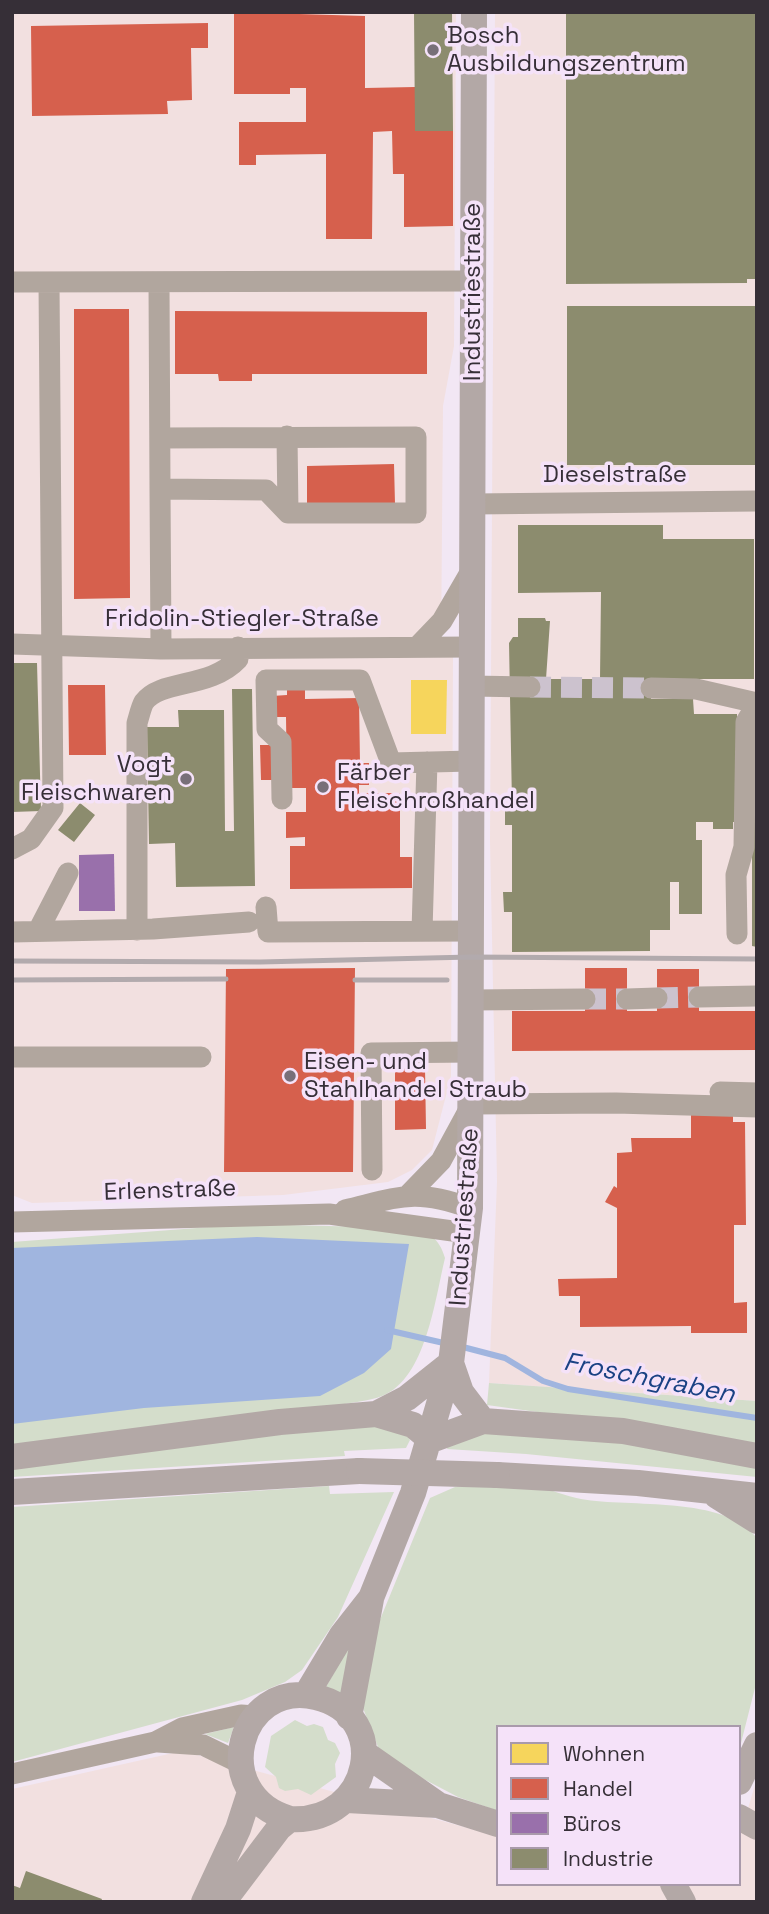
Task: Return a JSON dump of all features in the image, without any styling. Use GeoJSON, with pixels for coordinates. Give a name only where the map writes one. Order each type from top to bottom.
{"type":"FeatureCollection","features":[{"type":"Feature","properties":{"kind":"main road","name":"Industriestraße"},"geometry":{"type":"LineString","coordinates":[[371,1598],[431,1440],[451,1363],[468,1221],[472,1096],[474,12]]}},
{"type":"Feature","properties":{"kind":"main road"},"geometry":{"type":"LineString","coordinates":[[376,1414],[407,1398],[451,1363],[461,1392],[483,1421]]}},
{"type":"Feature","properties":{"kind":"main road"},"geometry":{"type":"LineString","coordinates":[[12,1457],[280,1422],[376,1414],[412,1425],[431,1440],[483,1421],[623,1431],[757,1457]]}},
{"type":"Feature","properties":{"kind":"main road"},"geometry":{"type":"LineString","coordinates":[[12,1492],[359,1471],[497,1475],[757,1496]]}},
{"type":"Feature","properties":{"kind":"main road"},"geometry":{"type":"LineString","coordinates":[[707,1490],[757,1521]]}},
{"type":"Feature","properties":{"kind":"main road"},"geometry":{"type":"LineString","coordinates":[[306,1695],[342,1635],[371,1598]]}},
{"type":"Feature","properties":{"kind":"main road"},"geometry":{"type":"LineString","coordinates":[[349,1717],[371,1598]]}},
{"type":"Feature","properties":{"kind":"main road"},"geometry":{"type":"LineString","coordinates":[[306,1695],[326,1700],[349,1717],[357,1728],[364,1753],[360,1778],[347,1800],[321,1816],[290,1819],[267,1809],[250,1792],[240,1763],[241,1745],[256,1716],[281,1699],[306,1695]]}},
{"type":"Feature","properties":{"kind":"main road"},"geometry":{"type":"LineString","coordinates":[[741,1778],[757,1745]]}},
{"type":"Feature","properties":{"kind":"main road"},"geometry":{"type":"LineString","coordinates":[[364,1753],[438,1805]]}},
{"type":"Feature","properties":{"kind":"main road"},"geometry":{"type":"LineString","coordinates":[[204,1902],[238,1829],[250,1792]]}},
{"type":"Feature","properties":{"kind":"main road"},"geometry":{"type":"LineString","coordinates":[[347,1800],[438,1805],[496,1823]]}},
{"type":"Feature","properties":{"kind":"main road"},"geometry":{"type":"LineString","coordinates":[[741,1818],[757,1827]]}},
{"type":"Feature","properties":{"kind":"main road"},"geometry":{"type":"LineString","coordinates":[[223,1902],[256,1856],[290,1819]]}},
{"type":"Feature","properties":{"kind":"main road"},"geometry":{"type":"LineString","coordinates":[[674,1886],[683,1902]]}},
{"type":"Feature","properties":{"kind":"street"},"geometry":{"type":"LineString","coordinates":[[12,282],[472,281]]}},
{"type":"Feature","properties":{"kind":"street"},"geometry":{"type":"LineString","coordinates":[[12,849],[31,839],[53,808],[49,282]]}},
{"type":"Feature","properties":{"kind":"street"},"geometry":{"type":"LineString","coordinates":[[159,282],[161,649]]}},
{"type":"Feature","properties":{"kind":"street"},"geometry":{"type":"LineString","coordinates":[[287,436],[288,513]]}},
{"type":"Feature","properties":{"kind":"street"},"geometry":{"type":"LineString","coordinates":[[159,489],[267,490],[288,513],[416,513],[416,437],[160,438]]}},
{"type":"Feature","properties":{"kind":"street","name":"Dieselstraße"},"geometry":{"type":"LineString","coordinates":[[473,504],[757,501]]}},
{"type":"Feature","properties":{"kind":"street","name":"Industriestraße"},"geometry":{"type":"LineString","coordinates":[[419,645],[442,621],[471,571]]}},
{"type":"Feature","properties":{"kind":"street","name":"Fridolin-Stiegler-Straße"},"geometry":{"type":"LineString","coordinates":[[12,644],[51,643],[161,649],[419,645],[472,648]]}},
{"type":"Feature","properties":{"kind":"street"},"geometry":{"type":"LineString","coordinates":[[137,930],[137,723],[144,702],[159,691],[211,679],[228,670],[238,659],[238,646]]}},
{"type":"Feature","properties":{"kind":"street"},"geometry":{"type":"LineString","coordinates":[[282,799],[281,742],[267,729],[266,680],[360,680],[391,763],[471,761]]}},
{"type":"Feature","properties":{"kind":"street"},"geometry":{"type":"LineString","coordinates":[[471,686],[530,687]]}},
{"type":"Feature","properties":{"kind":"street"},"geometry":{"type":"LineString","coordinates":[[651,688],[696,689],[757,703],[746,722],[744,847],[736,874],[737,934]]}},
{"type":"Feature","properties":{"kind":"street"},"geometry":{"type":"LineString","coordinates":[[422,931],[427,762]]}},
{"type":"Feature","properties":{"kind":"street"},"geometry":{"type":"LineString","coordinates":[[38,931],[68,873]]}},
{"type":"Feature","properties":{"kind":"street"},"geometry":{"type":"LineString","coordinates":[[266,907],[268,932],[471,931]]}},
{"type":"Feature","properties":{"kind":"street"},"geometry":{"type":"LineString","coordinates":[[12,932],[137,930],[250,922]]}},
{"type":"Feature","properties":{"kind":"street"},"geometry":{"type":"LineString","coordinates":[[699,997],[757,996]]}},
{"type":"Feature","properties":{"kind":"street"},"geometry":{"type":"LineString","coordinates":[[627,999],[657,998]]}},
{"type":"Feature","properties":{"kind":"street"},"geometry":{"type":"LineString","coordinates":[[472,1000],[585,999]]}},
{"type":"Feature","properties":{"kind":"street"},"geometry":{"type":"LineString","coordinates":[[372,1170],[371,1053],[472,1052]]}},
{"type":"Feature","properties":{"kind":"street"},"geometry":{"type":"LineString","coordinates":[[12,1057],[201,1058]]}},
{"type":"Feature","properties":{"kind":"street"},"geometry":{"type":"LineString","coordinates":[[472,1096],[757,1093]]}},
{"type":"Feature","properties":{"kind":"street"},"geometry":{"type":"LineString","coordinates":[[472,1096],[757,1107]]}},
{"type":"Feature","properties":{"kind":"street"},"geometry":{"type":"LineString","coordinates":[[410,1194],[441,1161],[472,1096]]}},
{"type":"Feature","properties":{"kind":"street","name":"Erlenstraße"},"geometry":{"type":"LineString","coordinates":[[329,1213],[410,1194],[436,1196],[468,1221]]}},
{"type":"Feature","properties":{"kind":"street","name":"Erlenstraße"},"geometry":{"type":"LineString","coordinates":[[12,1222],[329,1213],[468,1221]]}},
{"type":"Feature","properties":{"kind":"street"},"geometry":{"type":"LineString","coordinates":[[12,1774],[155,1742],[182,1728],[241,1716],[256,1716]]}},
{"type":"Feature","properties":{"kind":"street"},"geometry":{"type":"LineString","coordinates":[[155,1742],[203,1745],[240,1763]]}},
{"type":"Feature","properties":{"kind":"shaded area"},"geometry":{"type":"Polygon","coordinates":[[[12,12],[456,12],[454,346],[443,406],[441,651],[453,656],[451,1076],[432,1150],[412,1170],[388,1182],[283,1195],[32,1203],[12,1195],[12,12]]]}},
{"type":"Feature","properties":{"kind":"shaded area"},"geometry":{"type":"Polygon","coordinates":[[[495,12],[757,12],[757,1401],[489,1383],[497,1181],[490,840],[495,12]]]}},
{"type":"Feature","properties":{"kind":"shaded area"},"geometry":{"type":"Polygon","coordinates":[[[182,1751],[496,1835],[496,1886],[741,1886],[741,1832],[757,1778],[757,1902],[12,1902],[12,1789],[182,1751]]]}},
{"type":"Feature","properties":{"kind":"green space"},"geometry":{"type":"Polygon","coordinates":[[[250,1224],[408,1228],[427,1234],[440,1245],[445,1258],[426,1336],[419,1356],[397,1387],[377,1398],[340,1405],[12,1447],[12,1242],[250,1224]]]}},
{"type":"Feature","properties":{"kind":"green space"},"geometry":{"type":"Polygon","coordinates":[[[489,1383],[757,1401],[757,1445],[731,1439],[487,1405],[489,1383]]]}},
{"type":"Feature","properties":{"kind":"green space"},"geometry":{"type":"Polygon","coordinates":[[[372,1419],[404,1431],[410,1440],[406,1448],[344,1451],[345,1456],[12,1477],[12,1468],[372,1419]]]}},
{"type":"Feature","properties":{"kind":"green space"},"geometry":{"type":"Polygon","coordinates":[[[477,1427],[681,1449],[757,1466],[757,1477],[526,1454],[447,1449],[451,1435],[477,1427]]]}},
{"type":"Feature","properties":{"kind":"green space"},"geometry":{"type":"Polygon","coordinates":[[[535,1485],[581,1499],[700,1509],[742,1524],[757,1538],[757,1680],[741,1743],[741,1725],[496,1725],[496,1810],[458,1797],[395,1764],[378,1747],[363,1708],[377,1627],[430,1498],[455,1487],[535,1485]]]}},
{"type":"Feature","properties":{"kind":"green space"},"geometry":{"type":"Polygon","coordinates":[[[329,1486],[330,1494],[394,1492],[338,1617],[302,1670],[285,1682],[242,1700],[12,1762],[12,1507],[329,1486]]]}},
{"type":"Feature","properties":{"kind":"green space"},"geometry":{"type":"Polygon","coordinates":[[[351,1642],[343,1696],[326,1687],[351,1642]]]}},
{"type":"Feature","properties":{"kind":"green space"},"geometry":{"type":"Polygon","coordinates":[[[295,1720],[307,1726],[314,1724],[323,1727],[328,1740],[335,1743],[340,1753],[335,1764],[336,1777],[311,1795],[298,1789],[285,1791],[279,1788],[276,1777],[265,1767],[271,1736],[295,1720]]]}},
{"type":"Feature","properties":{"kind":"green space"},"geometry":{"type":"Polygon","coordinates":[[[234,1727],[228,1743],[205,1734],[234,1727]]]}},
{"type":"Feature","properties":{"kind":"water"},"geometry":{"type":"Polygon","coordinates":[[[257,1237],[409,1244],[391,1349],[364,1373],[320,1396],[144,1408],[12,1424],[12,1248],[257,1237]]]}},
{"type":"Feature","properties":{"kind":"building: Wohnen"},"geometry":{"type":"Polygon","coordinates":[[[411,680],[447,680],[446,734],[411,734],[411,680]]]}},
{"type":"Feature","properties":{"kind":"building: Handel"},"geometry":{"type":"Polygon","coordinates":[[[234,12],[365,16],[365,88],[415,87],[415,131],[453,131],[453,226],[404,227],[404,174],[393,174],[392,131],[373,132],[372,239],[326,239],[326,154],[256,155],[256,165],[239,165],[239,122],[306,122],[306,88],[290,88],[290,94],[234,94],[234,12]]]}},
{"type":"Feature","properties":{"kind":"building: Handel"},"geometry":{"type":"Polygon","coordinates":[[[208,23],[208,48],[191,48],[192,100],[167,101],[168,114],[32,116],[31,26],[208,23]]]}},
{"type":"Feature","properties":{"kind":"building: Handel"},"geometry":{"type":"Polygon","coordinates":[[[74,309],[129,309],[130,598],[74,599],[74,309]]]}},
{"type":"Feature","properties":{"kind":"building: Handel"},"geometry":{"type":"Polygon","coordinates":[[[175,311],[427,312],[427,374],[252,374],[252,381],[219,381],[218,374],[175,374],[175,311]]]}},
{"type":"Feature","properties":{"kind":"building: Handel"},"geometry":{"type":"Polygon","coordinates":[[[394,464],[395,504],[307,506],[307,466],[394,464]]]}},
{"type":"Feature","properties":{"kind":"building: Handel"},"geometry":{"type":"Polygon","coordinates":[[[68,685],[105,685],[106,755],[69,755],[68,685]]]}},
{"type":"Feature","properties":{"kind":"building: Handel","name":"Färber Fleischroßhandel"},"geometry":{"type":"Polygon","coordinates":[[[305,686],[305,699],[359,698],[360,763],[369,763],[369,785],[359,785],[359,793],[400,793],[400,857],[412,857],[412,888],[290,889],[290,846],[305,846],[305,837],[286,838],[286,812],[306,812],[306,788],[287,788],[286,717],[272,717],[272,696],[287,695],[287,687],[305,686]]]}},
{"type":"Feature","properties":{"kind":"building: Handel"},"geometry":{"type":"Polygon","coordinates":[[[260,745],[274,745],[275,780],[261,780],[260,745]]]}},
{"type":"Feature","properties":{"kind":"building: Handel","name":"Eisen- und Stahlhandel Straub"},"geometry":{"type":"Polygon","coordinates":[[[355,968],[353,1172],[224,1172],[226,969],[355,968]]]}},
{"type":"Feature","properties":{"kind":"building: Handel"},"geometry":{"type":"Polygon","coordinates":[[[585,968],[627,968],[627,1011],[657,1011],[657,969],[699,969],[699,1011],[757,1011],[757,1050],[512,1051],[512,1011],[585,1011],[585,968]]]}},
{"type":"Feature","properties":{"kind":"building: Handel","name":"Eisen- und Stahlhandel Straub"},"geometry":{"type":"Polygon","coordinates":[[[395,1068],[425,1068],[426,1129],[395,1130],[395,1068]]]}},
{"type":"Feature","properties":{"kind":"building: Handel"},"geometry":{"type":"Polygon","coordinates":[[[691,1109],[733,1109],[733,1122],[745,1122],[746,1225],[734,1225],[734,1303],[747,1302],[747,1333],[691,1333],[691,1326],[580,1327],[580,1296],[559,1296],[558,1279],[617,1278],[617,1208],[605,1202],[614,1186],[617,1188],[617,1153],[632,1152],[631,1138],[691,1138],[691,1109]]]}},
{"type":"Feature","properties":{"kind":"building: Büros"},"geometry":{"type":"Polygon","coordinates":[[[114,854],[115,911],[79,911],[79,855],[114,854]]]}},
{"type":"Feature","properties":{"kind":"building: Industrie","name":"Bosch Ausbildungszentrum"},"geometry":{"type":"Polygon","coordinates":[[[414,12],[452,12],[453,131],[415,131],[414,12]]]}},
{"type":"Feature","properties":{"kind":"building: Industrie"},"geometry":{"type":"Polygon","coordinates":[[[566,12],[757,12],[757,279],[747,279],[747,283],[566,284],[566,12]]]}},
{"type":"Feature","properties":{"kind":"building: Industrie"},"geometry":{"type":"Polygon","coordinates":[[[567,306],[757,306],[757,465],[567,465],[567,306]]]}},
{"type":"Feature","properties":{"kind":"building: Industrie"},"geometry":{"type":"Polygon","coordinates":[[[518,525],[663,525],[663,539],[754,539],[754,679],[651,679],[651,699],[693,699],[694,714],[737,714],[737,822],[733,822],[733,829],[713,829],[713,822],[696,822],[696,840],[702,840],[702,914],[679,914],[679,882],[670,882],[670,930],[650,930],[650,951],[512,952],[512,912],[504,912],[503,892],[512,892],[512,825],[505,825],[505,804],[512,804],[509,643],[513,637],[518,637],[518,618],[545,618],[550,621],[546,679],[600,679],[601,592],[518,593],[518,525]]]}},
{"type":"Feature","properties":{"kind":"building: Industrie"},"geometry":{"type":"Polygon","coordinates":[[[12,663],[37,663],[41,811],[12,812],[12,663]]]}},
{"type":"Feature","properties":{"kind":"building: Industrie","name":"Vogt Fleischwaren"},"geometry":{"type":"Polygon","coordinates":[[[232,689],[252,689],[255,886],[176,887],[175,843],[149,844],[147,727],[179,727],[178,710],[224,710],[225,831],[234,831],[232,689]]]}},
{"type":"Feature","properties":{"kind":"building: Industrie"},"geometry":{"type":"Polygon","coordinates":[[[752,786],[757,786],[757,947],[752,946],[752,786]]]}},
{"type":"Feature","properties":{"kind":"building: Industrie"},"geometry":{"type":"Polygon","coordinates":[[[80,803],[95,815],[74,842],[58,830],[80,803]]]}},
{"type":"Feature","properties":{"kind":"building: Industrie"},"geometry":{"type":"Polygon","coordinates":[[[26,1871],[102,1899],[101,1902],[12,1902],[12,1885],[20,1888],[26,1871]]]}},
{"type":"Feature","properties":{"kind":"waterway","name":"Froschgraben"},"geometry":{"type":"LineString","coordinates":[[387,1330],[448,1344]]}},
{"type":"Feature","properties":{"kind":"waterway","name":"Froschgraben"},"geometry":{"type":"LineString","coordinates":[[459,1346],[505,1358],[543,1381],[568,1389],[757,1418]]}},
{"type":"Feature","properties":{"kind":"tunnel"},"geometry":{"type":"LineString","coordinates":[[530,687],[651,688]]}},
{"type":"Feature","properties":{"kind":"tunnel"},"geometry":{"type":"LineString","coordinates":[[657,998],[699,997]]}},
{"type":"Feature","properties":{"kind":"tunnel"},"geometry":{"type":"LineString","coordinates":[[585,999],[627,999]]}},
{"type":"Feature","properties":{"kind":"railway"},"geometry":{"type":"LineString","coordinates":[[12,961],[260,962],[471,957],[757,959]]}},
{"type":"Feature","properties":{"kind":"railway"},"geometry":{"type":"LineString","coordinates":[[12,980],[226,979]]}},
{"type":"Feature","properties":{"kind":"railway"},"geometry":{"type":"LineString","coordinates":[[355,980],[447,980]]}},
{"type":"Feature","properties":{"kind":"place","name":"Bosch Ausbildungszentrum"},"geometry":{"type":"Point","coordinates":[433,50]}},
{"type":"Feature","properties":{"kind":"place","name":"Vogt Fleischwaren"},"geometry":{"type":"Point","coordinates":[186,779]}},
{"type":"Feature","properties":{"kind":"place","name":"Färber Fleischroßhandel"},"geometry":{"type":"Point","coordinates":[323,787]}},
{"type":"Feature","properties":{"kind":"place","name":"Eisen- und Stahlhandel Straub"},"geometry":{"type":"Point","coordinates":[290,1076]}}]}
